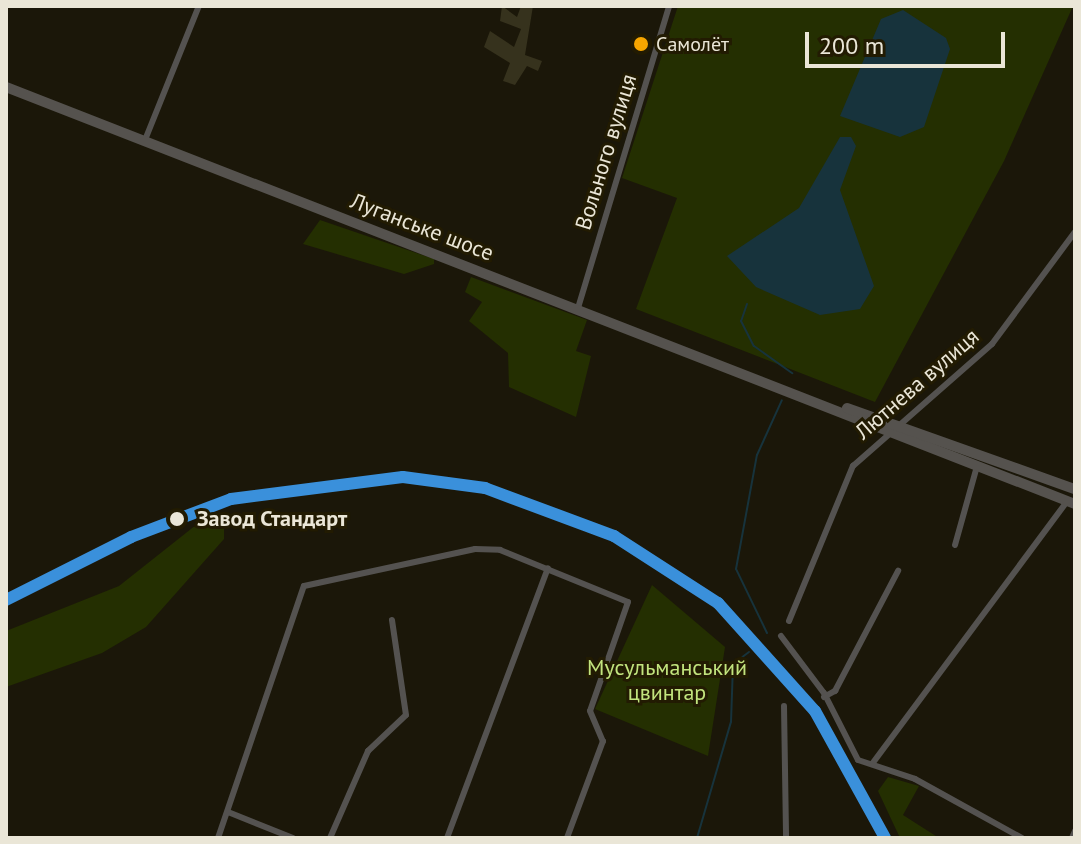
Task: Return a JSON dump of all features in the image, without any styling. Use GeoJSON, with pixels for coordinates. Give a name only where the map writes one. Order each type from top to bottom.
{"type":"FeatureCollection","features":[{"type":"Feature","properties":{"kind":"main road","name":"Луганське шосе"},"geometry":{"type":"LineString","coordinates":[[6,87],[824,402],[889,432],[1071,502]]}},
{"type":"Feature","properties":{"kind":"main road","name":"Луганське шосе"},"geometry":{"type":"LineString","coordinates":[[824,402],[900,425],[1075,489]]}},
{"type":"Feature","properties":{"kind":"street"},"geometry":{"type":"LineString","coordinates":[[145,140],[199,6]]}},
{"type":"Feature","properties":{"kind":"street","name":"Вольного вулиця"},"geometry":{"type":"LineString","coordinates":[[578,308],[669,6]]}},
{"type":"Feature","properties":{"kind":"street","name":"Лютнева вулиця"},"geometry":{"type":"LineString","coordinates":[[789,621],[853,466],[992,344],[1075,232]]}},
{"type":"Feature","properties":{"kind":"street"},"geometry":{"type":"LineString","coordinates":[[955,545],[977,466]]}},
{"type":"Feature","properties":{"kind":"street"},"geometry":{"type":"LineString","coordinates":[[872,764],[1071,502]]}},
{"type":"Feature","properties":{"kind":"street"},"geometry":{"type":"LineString","coordinates":[[218,838],[304,586],[475,549],[548,568],[628,602],[590,711],[603,741],[567,838]]}},
{"type":"Feature","properties":{"kind":"street"},"geometry":{"type":"LineString","coordinates":[[447,838],[548,568]]}},
{"type":"Feature","properties":{"kind":"street"},"geometry":{"type":"LineString","coordinates":[[824,697],[835,691],[898,571]]}},
{"type":"Feature","properties":{"kind":"street"},"geometry":{"type":"LineString","coordinates":[[330,838],[368,751],[406,715],[392,620]]}},
{"type":"Feature","properties":{"kind":"street"},"geometry":{"type":"LineString","coordinates":[[781,636],[824,697],[858,760],[872,764],[1022,838]]}},
{"type":"Feature","properties":{"kind":"street"},"geometry":{"type":"LineString","coordinates":[[784,706],[786,835],[796,838]]}},
{"type":"Feature","properties":{"kind":"street"},"geometry":{"type":"LineString","coordinates":[[228,812],[293,838]]}},
{"type":"Feature","properties":{"kind":"street"},"geometry":{"type":"LineString","coordinates":[[1072,838],[1075,831]]}},
{"type":"Feature","properties":{"kind":"green space"},"geometry":{"type":"Polygon","coordinates":[[[678,6],[1073,6],[1004,161],[875,402],[636,309],[677,198],[622,178],[678,6]]]}},
{"type":"Feature","properties":{"kind":"green space"},"geometry":{"type":"Polygon","coordinates":[[[320,220],[434,259],[434,264],[404,274],[303,244],[320,220]]]}},
{"type":"Feature","properties":{"kind":"green space"},"geometry":{"type":"Polygon","coordinates":[[[471,277],[587,320],[576,351],[591,356],[576,417],[509,387],[508,353],[469,321],[482,302],[465,292],[471,277]]]}},
{"type":"Feature","properties":{"kind":"green space"},"geometry":{"type":"Polygon","coordinates":[[[196,525],[224,527],[224,539],[146,627],[102,653],[6,687],[6,631],[119,586],[196,525]]]}},
{"type":"Feature","properties":{"kind":"green space","name":"Мусульманський цвинтар"},"geometry":{"type":"Polygon","coordinates":[[[652,585],[725,647],[708,756],[595,709],[652,585]]]}},
{"type":"Feature","properties":{"kind":"green space"},"geometry":{"type":"Polygon","coordinates":[[[888,777],[919,786],[903,815],[939,838],[900,838],[878,791],[888,777]]]}},
{"type":"Feature","properties":{"kind":"water"},"geometry":{"type":"Polygon","coordinates":[[[903,10],[946,38],[950,49],[924,127],[900,137],[840,116],[881,19],[903,10]]]}},
{"type":"Feature","properties":{"kind":"water"},"geometry":{"type":"Polygon","coordinates":[[[840,137],[851,137],[856,146],[840,190],[874,286],[860,309],[820,315],[756,287],[727,256],[799,208],[840,137]]]}},
{"type":"Feature","properties":{"kind":"building"},"geometry":{"type":"Polygon","coordinates":[[[502,6],[517,17],[521,6],[533,6],[525,55],[542,61],[538,71],[527,66],[515,85],[503,81],[510,63],[484,47],[490,31],[514,47],[521,29],[500,21],[502,6]]]}},
{"type":"Feature","properties":{"kind":"waterway"},"geometry":{"type":"LineString","coordinates":[[747,304],[741,321],[754,346],[792,373]]}},
{"type":"Feature","properties":{"kind":"waterway"},"geometry":{"type":"LineString","coordinates":[[767,633],[736,569],[757,455],[782,400]]}},
{"type":"Feature","properties":{"kind":"waterway"},"geometry":{"type":"LineString","coordinates":[[697,838],[731,722],[733,664],[749,652]]}},
{"type":"Feature","properties":{"kind":"transit line"},"geometry":{"type":"LineString","coordinates":[[6,600],[131,537],[231,499],[403,477],[485,488],[614,536],[718,603],[815,711],[885,838]]}},
{"type":"Feature","properties":{"kind":"place","name":"Самолёт"},"geometry":{"type":"Point","coordinates":[641,44]}},
{"type":"Feature","properties":{"kind":"place","name":"Завод Стандарт"},"geometry":{"type":"Point","coordinates":[177,519]}}]}
